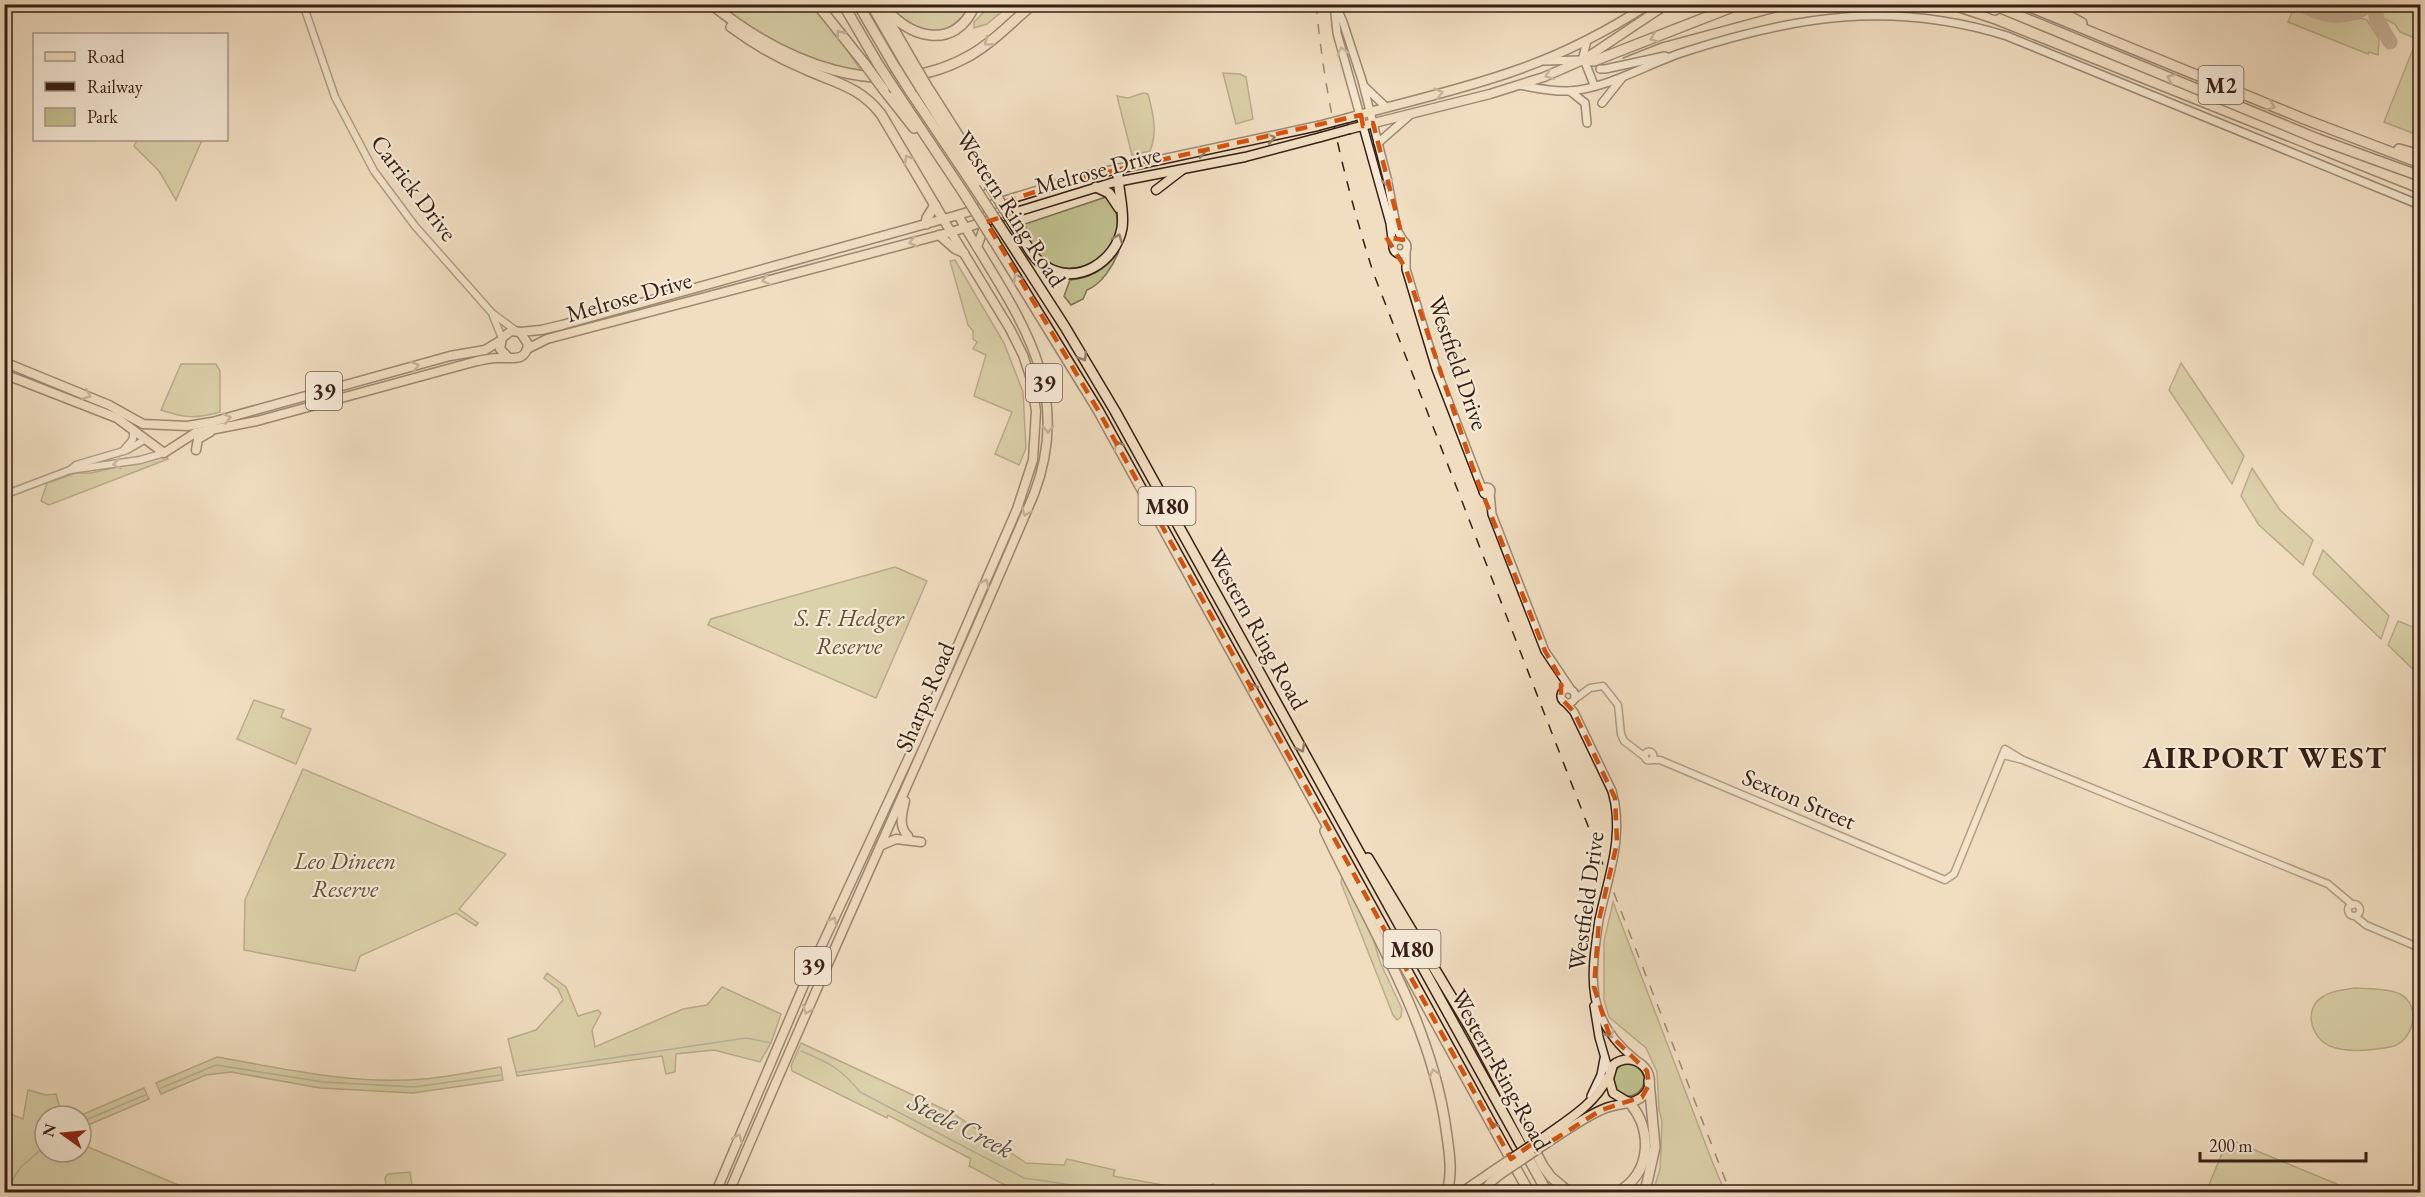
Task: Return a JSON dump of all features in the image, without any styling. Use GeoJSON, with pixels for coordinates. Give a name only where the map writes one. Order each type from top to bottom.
{"type":"FeatureCollection","features":[{"type":"Feature","properties":{"kind":"highway"},"geometry":{"type":"LineString","coordinates":[[704,4],[723,22],[763,49],[848,86],[866,98],[881,114],[943,219]]}},
{"type":"Feature","properties":{"kind":"highway"},"geometry":{"type":"LineString","coordinates":[[711,4],[742,28],[797,57],[843,73],[893,79],[937,70],[970,56],[1033,4]]}},
{"type":"Feature","properties":{"kind":"highway"},"geometry":{"type":"LineString","coordinates":[[818,4],[935,153]]}},
{"type":"Feature","properties":{"kind":"highway","name":"Western Ring Road"},"geometry":{"type":"LineString","coordinates":[[843,4],[878,64],[963,192],[1098,410],[1529,1192]]}},
{"type":"Feature","properties":{"kind":"highway","name":"Western Ring Road"},"geometry":{"type":"LineString","coordinates":[[858,4],[910,91],[982,186],[1013,235],[1114,411],[1547,1192]]}},
{"type":"Feature","properties":{"kind":"highway"},"geometry":{"type":"LineString","coordinates":[[871,4],[925,88],[1013,235],[1045,266],[1058,272],[1081,272],[1096,266],[1110,254],[1122,230],[1117,182],[1118,169]]}},
{"type":"Feature","properties":{"kind":"highway"},"geometry":{"type":"LineString","coordinates":[[881,4],[909,62]]}},
{"type":"Feature","properties":{"kind":"highway"},"geometry":{"type":"LineString","coordinates":[[881,4],[905,27],[930,35],[946,34],[959,27],[970,15],[975,4]]}},
{"type":"Feature","properties":{"kind":"highway"},"geometry":{"type":"LineString","coordinates":[[1583,60],[1592,61],[1601,53],[1617,52],[1740,4]]}},
{"type":"Feature","properties":{"kind":"highway"},"geometry":{"type":"LineString","coordinates":[[1980,4],[2043,25]]}},
{"type":"Feature","properties":{"kind":"highway","name":"M2"},"geometry":{"type":"LineString","coordinates":[[1991,4],[2318,139],[2421,176]]}},
{"type":"Feature","properties":{"kind":"highway","name":"M2"},"geometry":{"type":"LineString","coordinates":[[2022,4],[2322,126],[2421,163]]}},
{"type":"Feature","properties":{"kind":"highway"},"geometry":{"type":"LineString","coordinates":[[2047,4],[2168,63]]}},
{"type":"Feature","properties":{"kind":"highway"},"geometry":{"type":"LineString","coordinates":[[1600,69],[1601,53]]}},
{"type":"Feature","properties":{"kind":"highway"},"geometry":{"type":"LineString","coordinates":[[2322,126],[2421,155]]}},
{"type":"Feature","properties":{"kind":"highway"},"geometry":{"type":"LineString","coordinates":[[2318,139],[2421,181]]}},
{"type":"Feature","properties":{"kind":"highway"},"geometry":{"type":"LineString","coordinates":[[1096,187],[1109,193],[1122,213]]}},
{"type":"Feature","properties":{"kind":"highway"},"geometry":{"type":"LineString","coordinates":[[926,224],[935,205]]}},
{"type":"Feature","properties":{"kind":"highway"},"geometry":{"type":"LineString","coordinates":[[1290,756],[1339,860],[1383,945],[1419,1030],[1443,1107],[1451,1167],[1447,1192]]}},
{"type":"Feature","properties":{"kind":"highway"},"geometry":{"type":"LineString","coordinates":[[1319,780],[1441,979],[1544,1166],[1551,1177],[1569,1192]]}},
{"type":"Feature","properties":{"kind":"highway"},"geometry":{"type":"LineString","coordinates":[[1645,1192],[1652,1166],[1655,1136],[1649,1081]]}},
{"type":"Feature","properties":{"kind":"highway"},"geometry":{"type":"LineString","coordinates":[[1618,1192],[1637,1176],[1646,1152],[1643,1124],[1629,1102]]}},
{"type":"Feature","properties":{"kind":"main road"},"geometry":{"type":"LineString","coordinates":[[1334,4],[1343,22],[1363,84],[1365,113]]}},
{"type":"Feature","properties":{"kind":"main road"},"geometry":{"type":"LineString","coordinates":[[1334,4],[1337,33],[1365,113],[1373,123],[1397,230],[1407,246],[1406,251],[1400,254],[1394,249],[1396,241],[1403,240]]}},
{"type":"Feature","properties":{"kind":"main road","name":"Melrose Drive"},"geometry":{"type":"LineString","coordinates":[[518,332],[542,330],[958,215],[1072,180],[1318,126],[1501,76],[1542,61],[1587,40],[1649,4]]}},
{"type":"Feature","properties":{"kind":"main road"},"geometry":{"type":"LineString","coordinates":[[1597,35],[1596,42],[1601,53],[1667,4]]}},
{"type":"Feature","properties":{"kind":"main road"},"geometry":{"type":"LineString","coordinates":[[1542,61],[1583,60],[1600,69],[1605,69],[1679,54],[1789,24],[1829,17],[1907,14],[1947,19],[2007,36],[2421,205]]}},
{"type":"Feature","properties":{"kind":"main road"},"geometry":{"type":"LineString","coordinates":[[1587,40],[1583,60],[1594,86]]}},
{"type":"Feature","properties":{"kind":"main road"},"geometry":{"type":"LineString","coordinates":[[1519,85],[1550,91],[1570,91],[1594,86],[1679,54]]}},
{"type":"Feature","properties":{"kind":"main road","name":"Melrose Drive"},"geometry":{"type":"LineString","coordinates":[[527,349],[547,339],[951,232],[1096,187],[1245,157],[1519,85],[1583,60]]}},
{"type":"Feature","properties":{"kind":"main road"},"geometry":{"type":"LineString","coordinates":[[1600,69],[1602,83]]}},
{"type":"Feature","properties":{"kind":"main road"},"geometry":{"type":"LineString","coordinates":[[1594,86],[1600,69]]}},
{"type":"Feature","properties":{"kind":"main road"},"geometry":{"type":"LineString","coordinates":[[1602,103],[1623,76]]}},
{"type":"Feature","properties":{"kind":"main road"},"geometry":{"type":"LineString","coordinates":[[1363,84],[1386,107]]}},
{"type":"Feature","properties":{"kind":"main road"},"geometry":{"type":"LineString","coordinates":[[1570,91],[1584,102],[1587,123]]}},
{"type":"Feature","properties":{"kind":"main road","name":"Westfield Drive"},"geometry":{"type":"LineString","coordinates":[[1365,113],[1363,126],[1390,223],[1394,249],[1407,269]]}},
{"type":"Feature","properties":{"kind":"main road"},"geometry":{"type":"LineString","coordinates":[[1378,143],[1411,114]]}},
{"type":"Feature","properties":{"kind":"main road"},"geometry":{"type":"LineString","coordinates":[[1156,190],[1185,168]]}},
{"type":"Feature","properties":{"kind":"main road","name":"Sharps Road"},"geometry":{"type":"LineString","coordinates":[[729,1192],[821,978],[926,746],[1041,477],[1046,457],[1048,434],[1043,377],[1026,332],[958,215]]}},
{"type":"Feature","properties":{"kind":"main road","name":"Sharps Road"},"geometry":{"type":"LineString","coordinates":[[716,1192],[809,973],[904,766],[1028,482],[1034,460],[1036,411],[1031,379],[1015,338],[943,219]]}},
{"type":"Feature","properties":{"kind":"main road"},"geometry":{"type":"LineString","coordinates":[[977,247],[986,222]]}},
{"type":"Feature","properties":{"kind":"main road","name":"39"},"geometry":{"type":"LineString","coordinates":[[939,235],[955,249],[964,253]]}},
{"type":"Feature","properties":{"kind":"main road","name":"Westfield Drive"},"geometry":{"type":"LineString","coordinates":[[1406,251],[1407,269],[1440,380],[1474,470],[1486,491],[1486,505],[1492,514],[1545,651],[1561,679],[1571,689]]}},
{"type":"Feature","properties":{"kind":"main road"},"geometry":{"type":"LineString","coordinates":[[785,263],[788,274]]}},
{"type":"Feature","properties":{"kind":"main road","name":"39"},"geometry":{"type":"LineString","coordinates":[[4,362],[110,405],[140,423],[170,423],[187,426],[212,422],[450,356],[485,350],[508,332],[518,332]]}},
{"type":"Feature","properties":{"kind":"main road"},"geometry":{"type":"LineString","coordinates":[[518,332],[527,339],[527,349]]}},
{"type":"Feature","properties":{"kind":"main road"},"geometry":{"type":"LineString","coordinates":[[501,339],[500,350],[509,358]]}},
{"type":"Feature","properties":{"kind":"main road","name":"39"},"geometry":{"type":"LineString","coordinates":[[164,453],[195,433],[257,422],[477,361],[522,356],[527,349]]}},
{"type":"Feature","properties":{"kind":"main road"},"geometry":{"type":"LineString","coordinates":[[4,374],[117,418],[164,453]]}},
{"type":"Feature","properties":{"kind":"main road"},"geometry":{"type":"LineString","coordinates":[[1031,379],[1043,377]]}},
{"type":"Feature","properties":{"kind":"main road"},"geometry":{"type":"LineString","coordinates":[[49,392],[53,381]]}},
{"type":"Feature","properties":{"kind":"main road"},"geometry":{"type":"LineString","coordinates":[[353,383],[357,394]]}},
{"type":"Feature","properties":{"kind":"main road"},"geometry":{"type":"LineString","coordinates":[[170,423],[185,438]]}},
{"type":"Feature","properties":{"kind":"main road"},"geometry":{"type":"LineString","coordinates":[[146,439],[159,424]]}},
{"type":"Feature","properties":{"kind":"main road"},"geometry":{"type":"LineString","coordinates":[[196,450],[198,439],[213,431]]}},
{"type":"Feature","properties":{"kind":"main road","name":"Westfield Drive"},"geometry":{"type":"LineString","coordinates":[[1561,679],[1563,698],[1574,712],[1612,791],[1617,817],[1617,843],[1599,920],[1594,960],[1595,1016],[1609,1072]]}},
{"type":"Feature","properties":{"kind":"main road"},"geometry":{"type":"LineString","coordinates":[[1571,689],[1575,694],[1570,703],[1563,698],[1564,690],[1571,689]]}},
{"type":"Feature","properties":{"kind":"main road","name":"Westfield Drive"},"geometry":{"type":"LineString","coordinates":[[1574,699],[1574,712]]}},
{"type":"Feature","properties":{"kind":"main road"},"geometry":{"type":"LineString","coordinates":[[904,766],[910,765],[926,746]]}},
{"type":"Feature","properties":{"kind":"main road"},"geometry":{"type":"LineString","coordinates":[[908,836],[901,823],[912,778]]}},
{"type":"Feature","properties":{"kind":"main road"},"geometry":{"type":"LineString","coordinates":[[880,847],[896,839],[921,842]]}},
{"type":"Feature","properties":{"kind":"main road"},"geometry":{"type":"LineString","coordinates":[[809,973],[821,978]]}},
{"type":"Feature","properties":{"kind":"main road","name":"Westfield Drive"},"geometry":{"type":"LineString","coordinates":[[1595,998],[1609,1034],[1638,1062]]}},
{"type":"Feature","properties":{"kind":"main road"},"geometry":{"type":"LineString","coordinates":[[1581,1111],[1596,1087],[1604,1057]]}},
{"type":"Feature","properties":{"kind":"main road"},"geometry":{"type":"LineString","coordinates":[[1462,1192],[1499,1171],[1545,1140],[1581,1111],[1600,1093],[1609,1072],[1619,1061],[1628,1059],[1638,1062],[1645,1068],[1649,1081],[1648,1088],[1642,1097],[1596,1112],[1545,1140]]}},
{"type":"Feature","properties":{"kind":"main road"},"geometry":{"type":"LineString","coordinates":[[1609,1072],[1613,1093],[1629,1102]]}},
{"type":"Feature","properties":{"kind":"main road"},"geometry":{"type":"LineString","coordinates":[[753,1102],[763,1098],[768,1088],[774,1086]]}},
{"type":"Feature","properties":{"kind":"main road"},"geometry":{"type":"LineString","coordinates":[[1484,1192],[1499,1171]]}},
{"type":"Feature","properties":{"kind":"street","name":"Carrick Drive"},"geometry":{"type":"LineString","coordinates":[[303,4],[330,87],[363,154],[402,210],[492,313],[518,332]]}},
{"type":"Feature","properties":{"kind":"street","name":"Carrick Drive"},"geometry":{"type":"LineString","coordinates":[[492,313],[501,339]]}},
{"type":"Feature","properties":{"kind":"street"},"geometry":{"type":"LineString","coordinates":[[123,451],[133,439],[133,428]]}},
{"type":"Feature","properties":{"kind":"street"},"geometry":{"type":"LineString","coordinates":[[4,495],[70,470],[76,465],[136,446],[146,439]]}},
{"type":"Feature","properties":{"kind":"street"},"geometry":{"type":"LineString","coordinates":[[70,470],[140,460],[164,453]]}},
{"type":"Feature","properties":{"kind":"street","name":"Sexton Street"},"geometry":{"type":"LineString","coordinates":[[1571,689],[1601,685],[1619,708],[1622,738],[1632,748],[1945,878],[1957,861],[2004,752],[2328,884],[2350,907]]}},
{"type":"Feature","properties":{"kind":"street"},"geometry":{"type":"LineString","coordinates":[[1574,699],[1590,688]]}},
{"type":"Feature","properties":{"kind":"street"},"geometry":{"type":"LineString","coordinates":[[2358,906],[2357,914],[2350,915],[2350,907],[2358,906]]}},
{"type":"Feature","properties":{"kind":"street"},"geometry":{"type":"LineString","coordinates":[[2357,914],[2372,928],[2421,948]]}},
{"type":"Feature","properties":{"kind":"highlighted area"},"geometry":{"type":"Polygon","coordinates":[[[1361,115],[1363,126],[1373,123],[1403,240],[1386,237],[1406,269],[1476,477],[1545,651],[1561,679],[1561,698],[1574,712],[1615,798],[1617,843],[1599,920],[1594,987],[1609,1034],[1647,1071],[1649,1085],[1642,1097],[1601,1110],[1536,1151],[1532,1144],[1511,1159],[1098,410],[986,222],[1008,215],[1001,203],[1072,180],[1361,115]]]}},
{"type":"Feature","properties":{"kind":"green space"},"geometry":{"type":"Polygon","coordinates":[[[992,4],[1010,5],[987,24],[974,28],[974,22],[992,4]]]}},
{"type":"Feature","properties":{"kind":"green space"},"geometry":{"type":"Polygon","coordinates":[[[718,5],[813,5],[829,23],[862,72],[823,62],[786,47],[751,28],[718,5]]]}},
{"type":"Feature","properties":{"kind":"green space"},"geometry":{"type":"Polygon","coordinates":[[[888,5],[971,5],[951,26],[941,30],[931,30],[920,28],[888,5]]]}},
{"type":"Feature","properties":{"kind":"green space"},"geometry":{"type":"Polygon","coordinates":[[[2382,5],[2420,5],[2420,136],[2384,122],[2417,39],[2400,32],[2395,24],[2383,18],[2382,5]]]}},
{"type":"Feature","properties":{"kind":"green space"},"geometry":{"type":"Polygon","coordinates":[[[2293,10],[2336,22],[2361,18],[2367,20],[2379,39],[2378,55],[2369,52],[2368,54],[2288,22],[2293,10]]]}},
{"type":"Feature","properties":{"kind":"green space"},"geometry":{"type":"Polygon","coordinates":[[[1223,73],[1240,74],[1246,77],[1253,119],[1236,124],[1223,73]]]}},
{"type":"Feature","properties":{"kind":"green space"},"geometry":{"type":"Polygon","coordinates":[[[1143,93],[1148,94],[1150,101],[1154,137],[1150,151],[1132,155],[1117,96],[1128,98],[1143,93]]]}},
{"type":"Feature","properties":{"kind":"green space"},"geometry":{"type":"Polygon","coordinates":[[[136,141],[202,141],[176,200],[159,171],[134,146],[136,141]]]}},
{"type":"Feature","properties":{"kind":"green space"},"geometry":{"type":"Polygon","coordinates":[[[1109,196],[1117,220],[1114,240],[1103,256],[1086,265],[1067,268],[1048,263],[1033,249],[1025,224],[1109,196]]]}},
{"type":"Feature","properties":{"kind":"green space"},"geometry":{"type":"Polygon","coordinates":[[[1119,251],[1102,279],[1087,290],[1083,299],[1071,305],[1064,296],[1070,280],[1098,271],[1119,251]]]}},
{"type":"Feature","properties":{"kind":"green space"},"geometry":{"type":"Polygon","coordinates":[[[955,260],[1004,343],[1023,392],[1026,448],[1019,465],[995,454],[1012,412],[974,396],[986,355],[973,349],[977,342],[973,339],[973,331],[968,325],[950,261],[955,260]]]}},
{"type":"Feature","properties":{"kind":"green space"},"geometry":{"type":"Polygon","coordinates":[[[2181,363],[2244,456],[2232,484],[2169,390],[2181,363]]]}},
{"type":"Feature","properties":{"kind":"green space"},"geometry":{"type":"Polygon","coordinates":[[[181,364],[216,364],[220,371],[220,412],[190,417],[161,410],[181,364]]]}},
{"type":"Feature","properties":{"kind":"green space"},"geometry":{"type":"Polygon","coordinates":[[[167,456],[168,459],[49,505],[41,501],[47,483],[76,473],[91,473],[167,456]]]}},
{"type":"Feature","properties":{"kind":"green space"},"geometry":{"type":"Polygon","coordinates":[[[2252,468],[2280,510],[2313,540],[2303,565],[2259,525],[2241,496],[2252,468]]]}},
{"type":"Feature","properties":{"kind":"green space"},"geometry":{"type":"Polygon","coordinates":[[[2323,550],[2389,616],[2381,639],[2313,574],[2323,550]]]}},
{"type":"Feature","properties":{"kind":"green space","name":"S. F. Hedger Reserve"},"geometry":{"type":"Polygon","coordinates":[[[895,567],[927,581],[876,698],[708,625],[711,619],[895,567]]]}},
{"type":"Feature","properties":{"kind":"green space"},"geometry":{"type":"Polygon","coordinates":[[[2398,621],[2420,630],[2420,676],[2388,645],[2398,621]]]}},
{"type":"Feature","properties":{"kind":"green space"},"geometry":{"type":"Polygon","coordinates":[[[254,700],[284,710],[281,717],[311,729],[296,764],[237,739],[254,700]]]}},
{"type":"Feature","properties":{"kind":"green space","name":"Leo Dineen Reserve"},"geometry":{"type":"Polygon","coordinates":[[[303,769],[506,854],[459,909],[478,923],[476,926],[456,913],[360,956],[355,971],[244,950],[245,900],[303,769]]]}},
{"type":"Feature","properties":{"kind":"green space"},"geometry":{"type":"Polygon","coordinates":[[[1342,876],[1369,925],[1380,962],[1402,1009],[1401,1017],[1397,1020],[1393,1015],[1341,883],[1342,876]]]}},
{"type":"Feature","properties":{"kind":"green space"},"geometry":{"type":"Polygon","coordinates":[[[1613,902],[1725,1192],[1653,1192],[1660,1169],[1662,1121],[1659,1110],[1657,1072],[1646,1048],[1609,1017],[1604,1000],[1604,941],[1613,902]]]}},
{"type":"Feature","properties":{"kind":"green space"},"geometry":{"type":"Polygon","coordinates":[[[547,973],[566,987],[578,1016],[598,1010],[601,1013],[592,1030],[595,1047],[683,1009],[707,1005],[722,987],[781,1014],[771,1043],[760,1062],[714,1050],[676,1054],[675,1072],[666,1074],[662,1056],[517,1076],[508,1039],[536,1030],[563,1000],[558,989],[544,978],[547,973]]]}},
{"type":"Feature","properties":{"kind":"green space"},"geometry":{"type":"Polygon","coordinates":[[[2355,988],[2390,991],[2400,994],[2407,1000],[2413,1015],[2409,1032],[2404,1039],[2390,1047],[2368,1050],[2336,1048],[2323,1042],[2312,1023],[2311,1015],[2317,1001],[2331,992],[2355,988]]]}},
{"type":"Feature","properties":{"kind":"green space"},"geometry":{"type":"Polygon","coordinates":[[[801,1043],[954,1114],[1026,1163],[1064,1165],[1067,1159],[1115,1170],[1113,1176],[1196,1191],[1213,1184],[1217,1192],[1070,1192],[1040,1188],[1038,1192],[1028,1192],[1010,1187],[969,1166],[971,1159],[888,1115],[887,1118],[792,1071],[791,1066],[801,1043]]]}},
{"type":"Feature","properties":{"kind":"green space"},"geometry":{"type":"Polygon","coordinates":[[[217,1057],[320,1075],[371,1080],[433,1078],[501,1067],[503,1080],[413,1093],[320,1088],[231,1072],[206,1075],[161,1094],[156,1083],[217,1057]]]}},
{"type":"Feature","properties":{"kind":"green space"},"geometry":{"type":"Polygon","coordinates":[[[1628,1064],[1639,1069],[1644,1080],[1639,1091],[1628,1096],[1617,1091],[1612,1080],[1617,1069],[1628,1064]]]}},
{"type":"Feature","properties":{"kind":"green space"},"geometry":{"type":"Polygon","coordinates":[[[144,1088],[149,1099],[93,1123],[93,1110],[144,1088]]]}},
{"type":"Feature","properties":{"kind":"green space"},"geometry":{"type":"Polygon","coordinates":[[[28,1090],[46,1095],[56,1094],[59,1104],[33,1104],[33,1164],[93,1164],[93,1149],[195,1192],[5,1192],[5,1112],[23,1119],[28,1090]]]}},
{"type":"Feature","properties":{"kind":"green space"},"geometry":{"type":"Polygon","coordinates":[[[2228,1139],[2356,1192],[2206,1192],[2228,1139]]]}},
{"type":"Feature","properties":{"kind":"green space"},"geometry":{"type":"Polygon","coordinates":[[[410,1172],[413,1192],[387,1192],[385,1178],[388,1174],[410,1172]]]}},
{"type":"Feature","properties":{"kind":"waterway"},"geometry":{"type":"LineString","coordinates":[[518,1072],[746,1038],[771,1043]]}},
{"type":"Feature","properties":{"kind":"waterway","name":"Steele Creek"},"geometry":{"type":"LineString","coordinates":[[801,1051],[834,1067],[860,1092],[1024,1178],[1121,1192]]}},
{"type":"Feature","properties":{"kind":"waterway"},"geometry":{"type":"LineString","coordinates":[[161,1088],[216,1065],[323,1082],[414,1087],[500,1075]]}},
{"type":"Feature","properties":{"kind":"waterway"},"geometry":{"type":"LineString","coordinates":[[93,1117],[145,1095]]}},
{"type":"Feature","properties":{"kind":"waterway"},"geometry":{"type":"LineString","coordinates":[[5,1192],[20,1168],[33,1157]]}},
{"type":"Feature","properties":{"kind":"taxiway"},"geometry":{"type":"LineString","coordinates":[[2304,4],[2329,15],[2355,12],[2371,4]]}},
{"type":"Feature","properties":{"kind":"taxiway"},"geometry":{"type":"LineString","coordinates":[[2375,4],[2376,18],[2390,42]]}},
{"type":"Feature","properties":{"kind":"tram line"},"geometry":{"type":"LineString","coordinates":[[1623,58],[1661,43],[1806,4]]}},
{"type":"Feature","properties":{"kind":"tram line"},"geometry":{"type":"LineString","coordinates":[[1799,9],[1820,4]]}},
{"type":"Feature","properties":{"kind":"tram line"},"geometry":{"type":"LineString","coordinates":[[1926,4],[1994,24],[2420,194]]}},
{"type":"Feature","properties":{"kind":"railway"},"geometry":{"type":"LineString","coordinates":[[1316,4],[1330,107],[1337,140],[1373,272],[1730,1192]]}},
{"type":"Feature","properties":{"kind":"district","name":"AIRPORT WEST"},"geometry":{"type":"Point","coordinates":[2265,758]}}]}
